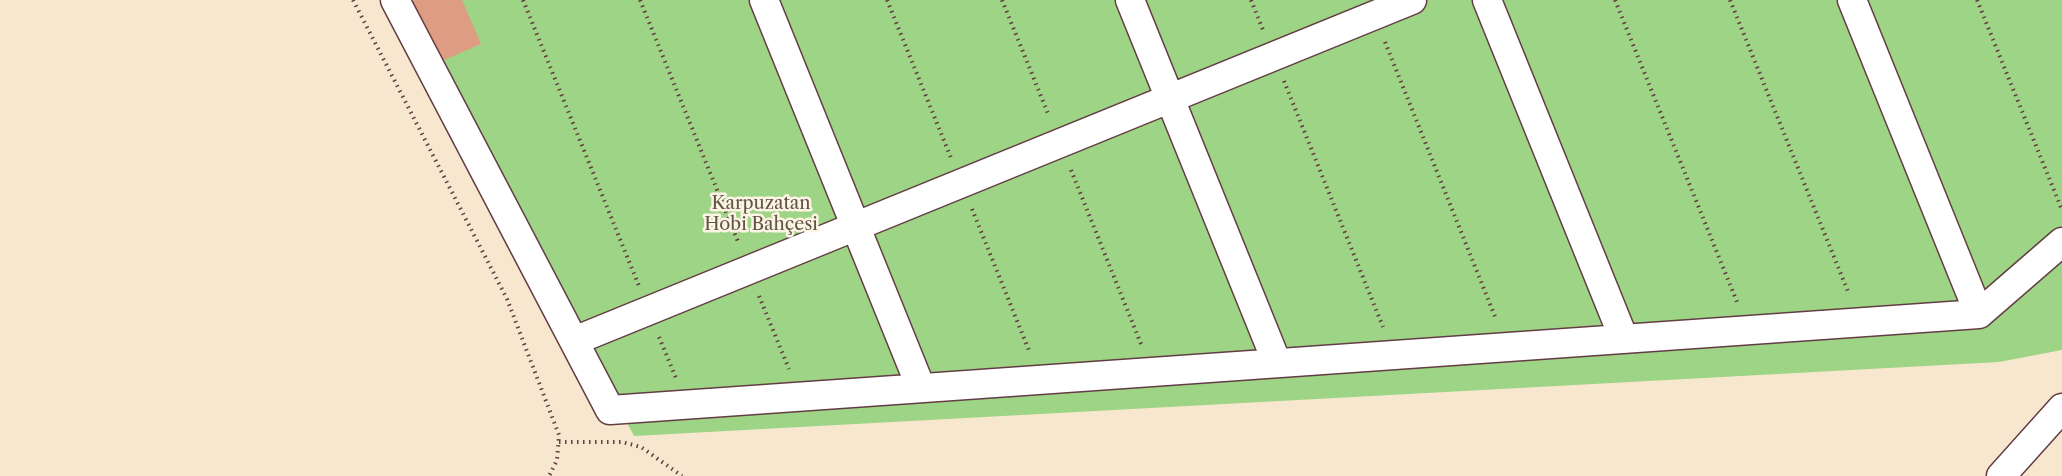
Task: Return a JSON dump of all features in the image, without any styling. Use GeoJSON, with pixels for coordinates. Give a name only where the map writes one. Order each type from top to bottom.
{"type":"FeatureCollection","features":[{"type":"Feature","properties":{"kind":"street"},"geometry":{"type":"LineString","coordinates":[[765,0],[921,388]]}},
{"type":"Feature","properties":{"kind":"street"},"geometry":{"type":"LineString","coordinates":[[1130,0],[1276,363]]}},
{"type":"Feature","properties":{"kind":"street"},"geometry":{"type":"LineString","coordinates":[[574,340],[1412,0]]}},
{"type":"Feature","properties":{"kind":"street"},"geometry":{"type":"LineString","coordinates":[[1487,0],[1624,339]]}},
{"type":"Feature","properties":{"kind":"street"},"geometry":{"type":"LineString","coordinates":[[1852,0],[1979,314]]}},
{"type":"Feature","properties":{"kind":"street"},"geometry":{"type":"LineString","coordinates":[[397,1],[610,410],[1979,314],[2062,242]]}},
{"type":"Feature","properties":{"kind":"street"},"geometry":{"type":"LineString","coordinates":[[2001,476],[2062,408]]}},
{"type":"Feature","properties":{"kind":"path"},"geometry":{"type":"LineString","coordinates":[[353,0],[507,299],[556,423],[559,442],[557,460],[549,476]]}},
{"type":"Feature","properties":{"kind":"path"},"geometry":{"type":"LineString","coordinates":[[523,0],[687,405]]}},
{"type":"Feature","properties":{"kind":"path"},"geometry":{"type":"LineString","coordinates":[[640,0],[800,397]]}},
{"type":"Feature","properties":{"kind":"path"},"geometry":{"type":"LineString","coordinates":[[1002,0],[1152,372]]}},
{"type":"Feature","properties":{"kind":"path"},"geometry":{"type":"LineString","coordinates":[[1251,0],[1394,355]]}},
{"type":"Feature","properties":{"kind":"path"},"geometry":{"type":"LineString","coordinates":[[1615,0],[1748,330]]}},
{"type":"Feature","properties":{"kind":"path"},"geometry":{"type":"LineString","coordinates":[[1730,0],[1860,322]]}},
{"type":"Feature","properties":{"kind":"path"},"geometry":{"type":"LineString","coordinates":[[1977,0],[2062,210]]}},
{"type":"Feature","properties":{"kind":"path"},"geometry":{"type":"LineString","coordinates":[[1374,15],[1508,347]]}},
{"type":"Feature","properties":{"kind":"path"},"geometry":{"type":"LineString","coordinates":[[559,442],[622,442],[641,447],[682,476]]}},
{"type":"Feature","properties":{"kind":"green space","name":"Karpuzatan Hobi Bahçesi"},"geometry":{"type":"Polygon","coordinates":[[[405,0],[2062,0],[2062,350],[1999,362],[634,436],[405,0]]]}},
{"type":"Feature","properties":{"kind":"building"},"geometry":{"type":"Polygon","coordinates":[[[416,0],[462,0],[481,44],[435,64],[409,3],[416,0]]]}}]}
